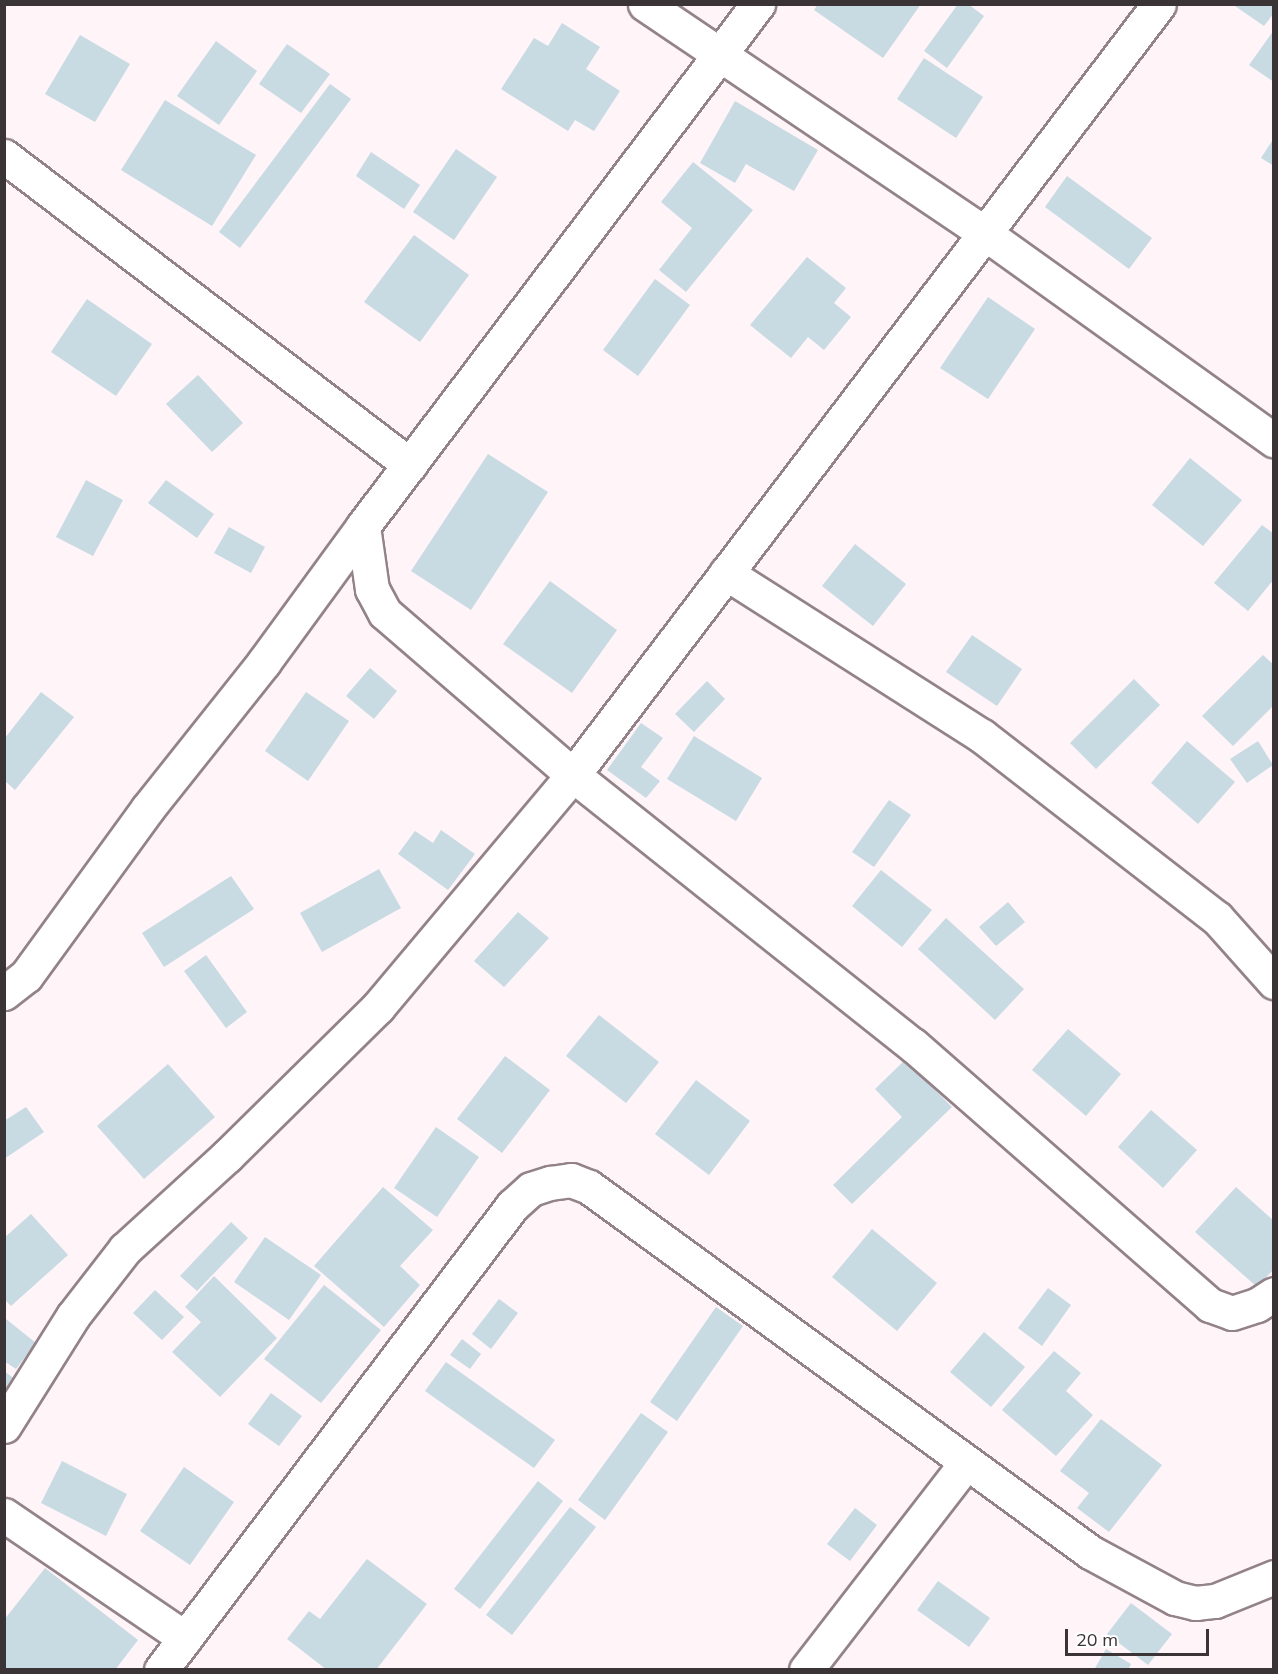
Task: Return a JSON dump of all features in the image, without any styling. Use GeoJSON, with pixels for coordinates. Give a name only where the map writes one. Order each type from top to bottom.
{"type":"FeatureCollection","features":[{"type":"Feature","properties":{"kind":"street"},"geometry":{"type":"LineString","coordinates":[[645,4],[983,232],[1274,440]]}},
{"type":"Feature","properties":{"kind":"street"},"geometry":{"type":"LineString","coordinates":[[4,993],[26,976],[134,826],[264,662],[363,526],[758,4]]}},
{"type":"Feature","properties":{"kind":"street"},"geometry":{"type":"LineString","coordinates":[[4,1426],[73,1316],[125,1249],[226,1156],[378,1007],[573,775],[983,232],[1159,4]]}},
{"type":"Feature","properties":{"kind":"street"},"geometry":{"type":"LineString","coordinates":[[4,156],[410,465]]}},
{"type":"Feature","properties":{"kind":"street"},"geometry":{"type":"LineString","coordinates":[[363,526],[372,589],[385,613],[573,775],[913,1045],[1210,1305],[1232,1313],[1257,1305],[1274,1294]]}},
{"type":"Feature","properties":{"kind":"street"},"geometry":{"type":"LineString","coordinates":[[726,573],[982,736],[1217,918],[1274,982]]}},
{"type":"Feature","properties":{"kind":"street"},"geometry":{"type":"LineString","coordinates":[[161,1670],[512,1206],[531,1189],[571,1180],[589,1187],[1090,1552],[1175,1598],[1195,1603],[1215,1601],[1274,1577]]}},
{"type":"Feature","properties":{"kind":"street"},"geometry":{"type":"LineString","coordinates":[[806,1670],[966,1463]]}},
{"type":"Feature","properties":{"kind":"street"},"geometry":{"type":"LineString","coordinates":[[4,1515],[185,1638]]}},
{"type":"Feature","properties":{"kind":"building"},"geometry":{"type":"Polygon","coordinates":[[[818,4],[921,4],[883,58],[814,10],[818,4]]]}},
{"type":"Feature","properties":{"kind":"building"},"geometry":{"type":"Polygon","coordinates":[[[958,4],[968,4],[984,16],[947,68],[924,51],[958,4]]]}},
{"type":"Feature","properties":{"kind":"building"},"geometry":{"type":"Polygon","coordinates":[[[1232,4],[1274,4],[1274,13],[1264,26],[1232,4]]]}},
{"type":"Feature","properties":{"kind":"building"},"geometry":{"type":"Polygon","coordinates":[[[562,23],[600,47],[586,69],[620,91],[594,131],[575,120],[568,131],[501,89],[534,38],[548,46],[562,23]]]}},
{"type":"Feature","properties":{"kind":"building"},"geometry":{"type":"Polygon","coordinates":[[[1274,30],[1274,82],[1249,65],[1274,30]]]}},
{"type":"Feature","properties":{"kind":"building"},"geometry":{"type":"Polygon","coordinates":[[[80,35],[130,64],[95,122],[45,94],[80,35]]]}},
{"type":"Feature","properties":{"kind":"building"},"geometry":{"type":"Polygon","coordinates":[[[216,41],[257,71],[219,125],[177,96],[216,41]]]}},
{"type":"Feature","properties":{"kind":"building"},"geometry":{"type":"Polygon","coordinates":[[[287,44],[330,74],[301,113],[259,84],[287,44]]]}},
{"type":"Feature","properties":{"kind":"building"},"geometry":{"type":"Polygon","coordinates":[[[924,58],[983,97],[956,138],[897,99],[924,58]]]}},
{"type":"Feature","properties":{"kind":"building"},"geometry":{"type":"Polygon","coordinates":[[[330,84],[351,99],[240,248],[219,232],[330,84]]]}},
{"type":"Feature","properties":{"kind":"building"},"geometry":{"type":"Polygon","coordinates":[[[165,100],[256,155],[212,226],[121,170],[165,100]]]}},
{"type":"Feature","properties":{"kind":"building"},"geometry":{"type":"Polygon","coordinates":[[[735,101],[818,150],[794,191],[746,164],[735,183],[700,163],[735,101]]]}},
{"type":"Feature","properties":{"kind":"building"},"geometry":{"type":"Polygon","coordinates":[[[1274,138],[1274,166],[1261,158],[1274,138]]]}},
{"type":"Feature","properties":{"kind":"building"},"geometry":{"type":"Polygon","coordinates":[[[456,149],[497,177],[454,240],[413,212],[456,149]]]}},
{"type":"Feature","properties":{"kind":"building"},"geometry":{"type":"Polygon","coordinates":[[[371,152],[420,185],[404,209],[356,176],[371,152]]]}},
{"type":"Feature","properties":{"kind":"building"},"geometry":{"type":"Polygon","coordinates":[[[693,162],[753,210],[686,292],[659,270],[692,228],[661,202],[693,162]]]}},
{"type":"Feature","properties":{"kind":"building"},"geometry":{"type":"Polygon","coordinates":[[[1067,176],[1152,238],[1129,269],[1045,207],[1067,176]]]}},
{"type":"Feature","properties":{"kind":"building"},"geometry":{"type":"Polygon","coordinates":[[[414,235],[469,275],[420,342],[364,302],[414,235]]]}},
{"type":"Feature","properties":{"kind":"building"},"geometry":{"type":"Polygon","coordinates":[[[807,257],[846,288],[834,303],[851,317],[824,350],[808,337],[791,358],[750,325],[807,257]]]}},
{"type":"Feature","properties":{"kind":"building"},"geometry":{"type":"Polygon","coordinates":[[[655,279],[690,305],[638,376],[603,350],[655,279]]]}},
{"type":"Feature","properties":{"kind":"building"},"geometry":{"type":"Polygon","coordinates":[[[988,297],[1035,329],[988,399],[940,368],[988,297]]]}},
{"type":"Feature","properties":{"kind":"building"},"geometry":{"type":"Polygon","coordinates":[[[87,299],[152,344],[116,396],[51,352],[87,299]]]}},
{"type":"Feature","properties":{"kind":"building"},"geometry":{"type":"Polygon","coordinates":[[[198,375],[243,423],[212,452],[166,404],[198,375]]]}},
{"type":"Feature","properties":{"kind":"building"},"geometry":{"type":"Polygon","coordinates":[[[488,454],[548,492],[471,610],[411,571],[488,454]]]}},
{"type":"Feature","properties":{"kind":"building"},"geometry":{"type":"Polygon","coordinates":[[[1190,458],[1242,500],[1203,546],[1152,505],[1190,458]]]}},
{"type":"Feature","properties":{"kind":"building"},"geometry":{"type":"Polygon","coordinates":[[[86,480],[123,500],[93,556],[56,537],[86,480]]]}},
{"type":"Feature","properties":{"kind":"building"},"geometry":{"type":"Polygon","coordinates":[[[166,480],[214,514],[197,538],[148,503],[166,480]]]}},
{"type":"Feature","properties":{"kind":"building"},"geometry":{"type":"Polygon","coordinates":[[[1262,525],[1274,534],[1274,579],[1248,611],[1214,583],[1262,525]]]}},
{"type":"Feature","properties":{"kind":"building"},"geometry":{"type":"Polygon","coordinates":[[[229,527],[265,547],[251,573],[214,553],[229,527]]]}},
{"type":"Feature","properties":{"kind":"building"},"geometry":{"type":"Polygon","coordinates":[[[855,544],[906,584],[873,626],[822,586],[855,544]]]}},
{"type":"Feature","properties":{"kind":"building"},"geometry":{"type":"Polygon","coordinates":[[[550,581],[617,630],[572,693],[503,644],[550,581]]]}},
{"type":"Feature","properties":{"kind":"building"},"geometry":{"type":"Polygon","coordinates":[[[972,635],[1022,669],[997,706],[946,672],[972,635]]]}},
{"type":"Feature","properties":{"kind":"building"},"geometry":{"type":"Polygon","coordinates":[[[1263,655],[1274,665],[1274,705],[1233,746],[1202,716],[1263,655]]]}},
{"type":"Feature","properties":{"kind":"building"},"geometry":{"type":"Polygon","coordinates":[[[370,668],[397,691],[374,719],[346,696],[370,668]]]}},
{"type":"Feature","properties":{"kind":"building"},"geometry":{"type":"Polygon","coordinates":[[[1134,679],[1160,705],[1096,769],[1070,743],[1134,679]]]}},
{"type":"Feature","properties":{"kind":"building"},"geometry":{"type":"Polygon","coordinates":[[[707,681],[725,699],[694,732],[675,714],[707,681]]]}},
{"type":"Feature","properties":{"kind":"building"},"geometry":{"type":"Polygon","coordinates":[[[41,692],[74,717],[15,790],[5,781],[5,738],[41,692]]]}},
{"type":"Feature","properties":{"kind":"building"},"geometry":{"type":"Polygon","coordinates":[[[306,692],[349,721],[308,781],[265,751],[306,692]]]}},
{"type":"Feature","properties":{"kind":"building"},"geometry":{"type":"Polygon","coordinates":[[[641,723],[663,738],[641,767],[660,781],[646,798],[607,770],[641,723]]]}},
{"type":"Feature","properties":{"kind":"building"},"geometry":{"type":"Polygon","coordinates":[[[694,736],[762,778],[736,821],[667,779],[694,736]]]}},
{"type":"Feature","properties":{"kind":"building"},"geometry":{"type":"Polygon","coordinates":[[[1187,741],[1235,782],[1198,824],[1151,783],[1187,741]]]}},
{"type":"Feature","properties":{"kind":"building"},"geometry":{"type":"Polygon","coordinates":[[[1258,741],[1273,765],[1247,783],[1230,759],[1258,741]]]}},
{"type":"Feature","properties":{"kind":"building"},"geometry":{"type":"Polygon","coordinates":[[[889,800],[911,815],[874,867],[852,852],[889,800]]]}},
{"type":"Feature","properties":{"kind":"building"},"geometry":{"type":"Polygon","coordinates":[[[441,830],[475,854],[448,890],[398,854],[415,831],[433,843],[441,830]]]}},
{"type":"Feature","properties":{"kind":"building"},"geometry":{"type":"Polygon","coordinates":[[[379,869],[401,908],[322,952],[300,913],[379,869]]]}},
{"type":"Feature","properties":{"kind":"building"},"geometry":{"type":"Polygon","coordinates":[[[881,870],[932,910],[902,947],[852,906],[881,870]]]}},
{"type":"Feature","properties":{"kind":"building"},"geometry":{"type":"Polygon","coordinates":[[[231,876],[254,909],[164,967],[142,933],[231,876]]]}},
{"type":"Feature","properties":{"kind":"building"},"geometry":{"type":"Polygon","coordinates":[[[1008,902],[1025,922],[996,946],[979,927],[1008,902]]]}},
{"type":"Feature","properties":{"kind":"building"},"geometry":{"type":"Polygon","coordinates":[[[518,912],[549,938],[504,987],[474,961],[518,912]]]}},
{"type":"Feature","properties":{"kind":"building"},"geometry":{"type":"Polygon","coordinates":[[[946,918],[1024,989],[995,1020],[918,949],[946,918]]]}},
{"type":"Feature","properties":{"kind":"building"},"geometry":{"type":"Polygon","coordinates":[[[206,955],[247,1012],[226,1028],[184,971],[206,955]]]}},
{"type":"Feature","properties":{"kind":"building"},"geometry":{"type":"Polygon","coordinates":[[[599,1015],[659,1062],[626,1103],[566,1056],[599,1015]]]}},
{"type":"Feature","properties":{"kind":"building"},"geometry":{"type":"Polygon","coordinates":[[[1068,1029],[1121,1074],[1086,1116],[1032,1070],[1068,1029]]]}},
{"type":"Feature","properties":{"kind":"building"},"geometry":{"type":"Polygon","coordinates":[[[505,1056],[550,1090],[502,1153],[457,1119],[505,1056]]]}},
{"type":"Feature","properties":{"kind":"building"},"geometry":{"type":"Polygon","coordinates":[[[905,1060],[952,1107],[852,1204],[833,1185],[902,1117],[875,1089],[905,1060]]]}},
{"type":"Feature","properties":{"kind":"building"},"geometry":{"type":"Polygon","coordinates":[[[168,1064],[215,1117],[144,1179],[97,1126],[168,1064]]]}},
{"type":"Feature","properties":{"kind":"building"},"geometry":{"type":"Polygon","coordinates":[[[696,1080],[750,1121],[709,1175],[655,1134],[696,1080]]]}},
{"type":"Feature","properties":{"kind":"building"},"geometry":{"type":"Polygon","coordinates":[[[26,1107],[44,1132],[4,1159],[4,1121],[26,1107]]]}},
{"type":"Feature","properties":{"kind":"building"},"geometry":{"type":"Polygon","coordinates":[[[1151,1110],[1197,1150],[1163,1188],[1118,1147],[1151,1110]]]}},
{"type":"Feature","properties":{"kind":"building"},"geometry":{"type":"Polygon","coordinates":[[[436,1127],[479,1157],[437,1217],[394,1188],[436,1127]]]}},
{"type":"Feature","properties":{"kind":"building"},"geometry":{"type":"Polygon","coordinates":[[[383,1187],[433,1230],[400,1266],[420,1285],[384,1327],[314,1266],[383,1187]]]}},
{"type":"Feature","properties":{"kind":"building"},"geometry":{"type":"Polygon","coordinates":[[[1236,1187],[1274,1221],[1274,1269],[1257,1287],[1195,1232],[1236,1187]]]}},
{"type":"Feature","properties":{"kind":"building"},"geometry":{"type":"Polygon","coordinates":[[[31,1214],[68,1255],[11,1306],[4,1299],[4,1238],[31,1214]]]}},
{"type":"Feature","properties":{"kind":"building"},"geometry":{"type":"Polygon","coordinates":[[[231,1222],[248,1238],[197,1291],[180,1276],[231,1222]]]}},
{"type":"Feature","properties":{"kind":"building"},"geometry":{"type":"Polygon","coordinates":[[[872,1229],[937,1283],[897,1331],[832,1277],[872,1229]]]}},
{"type":"Feature","properties":{"kind":"building"},"geometry":{"type":"Polygon","coordinates":[[[265,1237],[321,1275],[289,1320],[234,1282],[265,1237]]]}},
{"type":"Feature","properties":{"kind":"building"},"geometry":{"type":"Polygon","coordinates":[[[214,1276],[277,1338],[220,1397],[172,1352],[201,1322],[185,1307],[214,1276]]]}},
{"type":"Feature","properties":{"kind":"building"},"geometry":{"type":"Polygon","coordinates":[[[324,1285],[381,1330],[321,1403],[264,1359],[324,1285]]]}},
{"type":"Feature","properties":{"kind":"building"},"geometry":{"type":"Polygon","coordinates":[[[1048,1288],[1071,1305],[1042,1346],[1018,1328],[1048,1288]]]}},
{"type":"Feature","properties":{"kind":"building"},"geometry":{"type":"Polygon","coordinates":[[[155,1290],[184,1317],[162,1340],[133,1313],[155,1290]]]}},
{"type":"Feature","properties":{"kind":"building"},"geometry":{"type":"Polygon","coordinates":[[[499,1299],[518,1313],[491,1349],[472,1334],[499,1299]]]}},
{"type":"Feature","properties":{"kind":"building"},"geometry":{"type":"Polygon","coordinates":[[[716,1307],[743,1326],[677,1421],[650,1402],[716,1307]]]}},
{"type":"Feature","properties":{"kind":"building"},"geometry":{"type":"Polygon","coordinates":[[[6,1319],[36,1343],[16,1369],[4,1361],[6,1319]]]}},
{"type":"Feature","properties":{"kind":"building"},"geometry":{"type":"Polygon","coordinates":[[[984,1332],[1025,1367],[991,1407],[950,1372],[984,1332]]]}},
{"type":"Feature","properties":{"kind":"building"},"geometry":{"type":"Polygon","coordinates":[[[462,1339],[481,1354],[470,1369],[450,1355],[462,1339]]]}},
{"type":"Feature","properties":{"kind":"building"},"geometry":{"type":"Polygon","coordinates":[[[1054,1351],[1081,1373],[1066,1391],[1093,1415],[1056,1456],[1002,1410],[1054,1351]]]}},
{"type":"Feature","properties":{"kind":"building"},"geometry":{"type":"Polygon","coordinates":[[[446,1362],[555,1440],[534,1468],[425,1391],[446,1362]]]}},
{"type":"Feature","properties":{"kind":"building"},"geometry":{"type":"Polygon","coordinates":[[[4,1371],[16,1380],[4,1395],[4,1371]]]}},
{"type":"Feature","properties":{"kind":"building"},"geometry":{"type":"Polygon","coordinates":[[[271,1393],[302,1416],[279,1446],[248,1424],[271,1393]]]}},
{"type":"Feature","properties":{"kind":"building"},"geometry":{"type":"Polygon","coordinates":[[[641,1413],[668,1432],[605,1520],[578,1500],[641,1413]]]}},
{"type":"Feature","properties":{"kind":"building"},"geometry":{"type":"Polygon","coordinates":[[[1101,1419],[1162,1465],[1109,1532],[1077,1508],[1089,1493],[1060,1471],[1101,1419]]]}},
{"type":"Feature","properties":{"kind":"building"},"geometry":{"type":"Polygon","coordinates":[[[62,1461],[127,1494],[106,1536],[41,1503],[62,1461]]]}},
{"type":"Feature","properties":{"kind":"building"},"geometry":{"type":"Polygon","coordinates":[[[184,1467],[234,1502],[190,1565],[140,1531],[184,1467]]]}},
{"type":"Feature","properties":{"kind":"building"},"geometry":{"type":"Polygon","coordinates":[[[538,1481],[563,1501],[480,1609],[454,1589],[538,1481]]]}},
{"type":"Feature","properties":{"kind":"building"},"geometry":{"type":"Polygon","coordinates":[[[570,1507],[596,1527],[512,1635],[486,1615],[570,1507]]]}},
{"type":"Feature","properties":{"kind":"building"},"geometry":{"type":"Polygon","coordinates":[[[855,1508],[877,1525],[850,1561],[827,1544],[855,1508]]]}},
{"type":"Feature","properties":{"kind":"building"},"geometry":{"type":"Polygon","coordinates":[[[367,1559],[427,1604],[376,1670],[327,1670],[287,1639],[309,1611],[320,1619],[367,1559]]]}},
{"type":"Feature","properties":{"kind":"building"},"geometry":{"type":"Polygon","coordinates":[[[45,1568],[138,1640],[115,1670],[4,1670],[4,1620],[45,1568]]]}},
{"type":"Feature","properties":{"kind":"building"},"geometry":{"type":"Polygon","coordinates":[[[938,1581],[990,1618],[969,1647],[917,1610],[938,1581]]]}},
{"type":"Feature","properties":{"kind":"building"},"geometry":{"type":"Polygon","coordinates":[[[1131,1603],[1172,1634],[1148,1665],[1107,1634],[1131,1603]]]}},
{"type":"Feature","properties":{"kind":"building"},"geometry":{"type":"Polygon","coordinates":[[[1106,1649],[1131,1664],[1128,1670],[1094,1670],[1106,1649]]]}}]}
